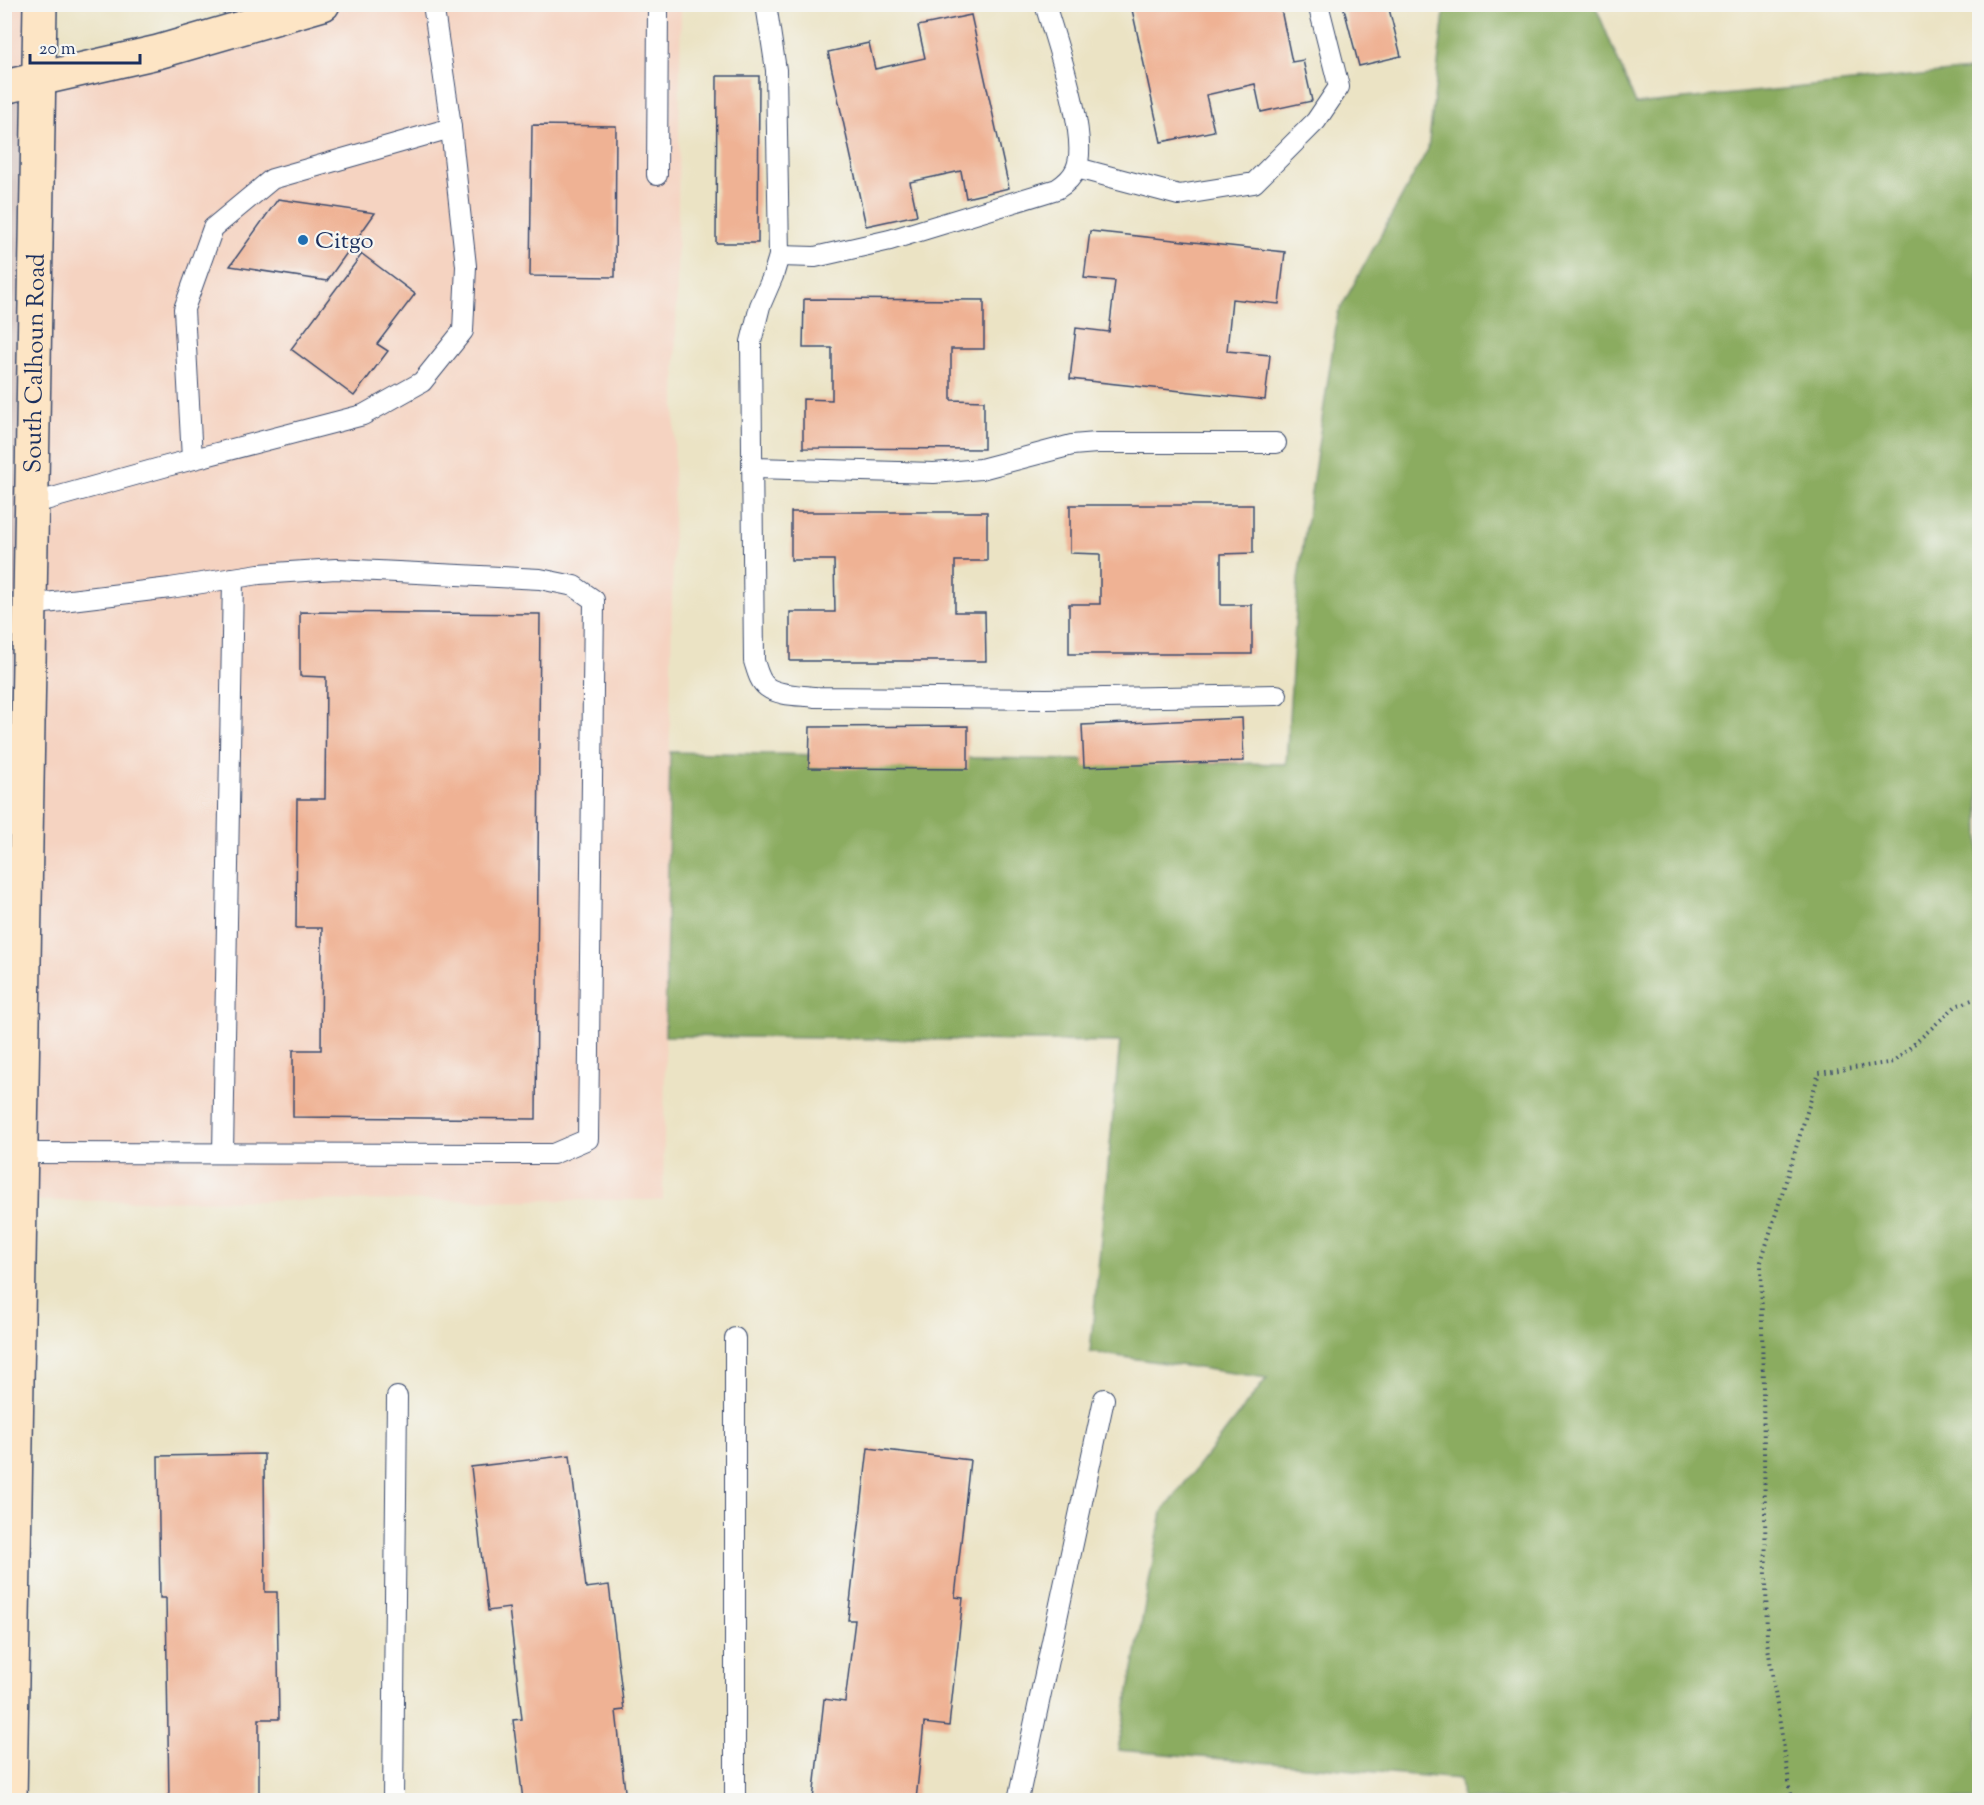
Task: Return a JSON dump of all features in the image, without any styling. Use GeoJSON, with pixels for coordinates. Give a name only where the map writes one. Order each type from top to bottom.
{"type":"FeatureCollection","features":[{"type":"Feature","properties":{"kind":"street","name":"South Calhoun Road"},"geometry":{"type":"LineString","coordinates":[[9,1800],[12,1306],[21,1153],[40,4]]}},
{"type":"Feature","properties":{"kind":"street"},"geometry":{"type":"LineString","coordinates":[[4,87],[158,52],[323,4]]}},
{"type":"Feature","properties":{"kind":"lane"},"geometry":{"type":"LineString","coordinates":[[31,504],[363,415],[422,382],[463,331],[466,266],[451,128],[433,4]]}},
{"type":"Feature","properties":{"kind":"lane"},"geometry":{"type":"LineString","coordinates":[[657,175],[658,4]]}},
{"type":"Feature","properties":{"kind":"lane"},"geometry":{"type":"LineString","coordinates":[[766,4],[776,70],[778,256],[773,276],[760,306],[751,342],[754,661],[760,678],[767,688],[815,697],[1047,699],[1277,695]]}},
{"type":"Feature","properties":{"kind":"lane"},"geometry":{"type":"LineString","coordinates":[[778,256],[815,257],[902,237],[1057,189],[1067,183],[1077,168],[1080,153],[1075,111],[1045,4]]}},
{"type":"Feature","properties":{"kind":"lane"},"geometry":{"type":"LineString","coordinates":[[1077,168],[1179,195],[1254,183],[1316,121],[1339,87],[1318,4]]}},
{"type":"Feature","properties":{"kind":"lane"},"geometry":{"type":"LineString","coordinates":[[192,459],[184,309],[213,228],[272,179],[451,128]]}},
{"type":"Feature","properties":{"kind":"lane"},"geometry":{"type":"LineString","coordinates":[[752,468],[934,473],[981,469],[1072,445],[1276,443]]}},
{"type":"Feature","properties":{"kind":"lane"},"geometry":{"type":"LineString","coordinates":[[21,1153],[553,1154],[588,1139],[594,600],[574,586],[540,579],[336,569],[259,574],[29,605]]}},
{"type":"Feature","properties":{"kind":"lane"},"geometry":{"type":"LineString","coordinates":[[223,1153],[233,578]]}},
{"type":"Feature","properties":{"kind":"lane"},"geometry":{"type":"LineString","coordinates":[[735,1338],[735,1800]]}},
{"type":"Feature","properties":{"kind":"lane"},"geometry":{"type":"LineString","coordinates":[[393,1800],[397,1397]]}},
{"type":"Feature","properties":{"kind":"lane"},"geometry":{"type":"LineString","coordinates":[[1018,1800],[1104,1399]]}},
{"type":"Feature","properties":{"kind":"path"},"geometry":{"type":"LineString","coordinates":[[1792,1800],[1767,1641],[1761,1262],[1819,1073],[1894,1062],[1956,1006],[1980,997]]}},
{"type":"Feature","properties":{"kind":"shaded area"},"geometry":{"type":"Polygon","coordinates":[[[4,5],[40,5],[39,78],[323,5],[681,5],[663,1200],[20,1201],[4,5]]]}},
{"type":"Feature","properties":{"kind":"shaded area"},"geometry":{"type":"Polygon","coordinates":[[[39,79],[4,1800],[4,87],[39,79]]]}},
{"type":"Feature","properties":{"kind":"green space"},"geometry":{"type":"Polygon","coordinates":[[[1445,5],[1595,5],[1636,104],[1979,69],[1979,1800],[1462,1800],[1460,1779],[1118,1750],[1162,1512],[1267,1378],[1090,1352],[1120,1042],[665,1036],[670,752],[1286,764],[1298,579],[1338,313],[1428,149],[1445,5]]]}},
{"type":"Feature","properties":{"kind":"building"},"geometry":{"type":"Polygon","coordinates":[[[1131,5],[1280,5],[1292,62],[1303,60],[1312,101],[1261,112],[1255,84],[1206,95],[1214,131],[1161,142],[1131,5]]]}},
{"type":"Feature","properties":{"kind":"building"},"geometry":{"type":"Polygon","coordinates":[[[1343,5],[1388,5],[1401,56],[1359,66],[1343,5]]]}},
{"type":"Feature","properties":{"kind":"building"},"geometry":{"type":"Polygon","coordinates":[[[971,15],[1009,188],[966,198],[961,171],[910,182],[917,215],[866,226],[828,52],[869,43],[875,69],[925,58],[918,26],[971,15]]]}},
{"type":"Feature","properties":{"kind":"building"},"geometry":{"type":"Polygon","coordinates":[[[717,76],[759,76],[758,243],[716,243],[717,76]]]}},
{"type":"Feature","properties":{"kind":"building"},"geometry":{"type":"Polygon","coordinates":[[[532,125],[616,126],[615,277],[530,276],[532,125]]]}},
{"type":"Feature","properties":{"kind":"building","name":"Citgo"},"geometry":{"type":"Polygon","coordinates":[[[278,199],[375,213],[327,281],[230,266],[278,199]]]}},
{"type":"Feature","properties":{"kind":"building"},"geometry":{"type":"Polygon","coordinates":[[[1090,231],[1285,252],[1279,304],[1232,299],[1227,351],[1270,355],[1265,400],[1070,379],[1076,328],[1109,332],[1115,281],[1084,278],[1090,231]]]}},
{"type":"Feature","properties":{"kind":"building"},"geometry":{"type":"Polygon","coordinates":[[[362,254],[415,294],[377,344],[388,351],[354,396],[291,349],[362,254]]]}},
{"type":"Feature","properties":{"kind":"building"},"geometry":{"type":"Polygon","coordinates":[[[804,299],[984,300],[984,349],[951,349],[951,400],[984,401],[984,449],[803,448],[803,399],[832,400],[832,348],[803,348],[804,299]]]}},
{"type":"Feature","properties":{"kind":"building"},"geometry":{"type":"Polygon","coordinates":[[[1070,505],[1253,505],[1253,553],[1221,554],[1221,605],[1252,605],[1252,654],[1069,654],[1069,604],[1100,604],[1100,554],[1070,553],[1070,505]]]}},
{"type":"Feature","properties":{"kind":"building"},"geometry":{"type":"Polygon","coordinates":[[[791,512],[987,512],[987,561],[955,561],[955,612],[985,612],[986,661],[790,661],[790,612],[835,612],[834,560],[791,560],[791,512]]]}},
{"type":"Feature","properties":{"kind":"building"},"geometry":{"type":"Polygon","coordinates":[[[300,612],[540,614],[536,1119],[293,1117],[293,1050],[321,1050],[322,928],[296,928],[297,799],[325,799],[326,677],[300,676],[300,612]]]}},
{"type":"Feature","properties":{"kind":"building"},"geometry":{"type":"Polygon","coordinates":[[[1242,718],[1244,761],[1084,767],[1082,725],[1242,718]]]}},
{"type":"Feature","properties":{"kind":"building"},"geometry":{"type":"Polygon","coordinates":[[[968,726],[968,769],[809,768],[810,727],[968,726]]]}},
{"type":"Feature","properties":{"kind":"building"},"geometry":{"type":"Polygon","coordinates":[[[868,1448],[970,1460],[955,1597],[963,1598],[949,1726],[924,1723],[916,1800],[813,1800],[824,1699],[845,1702],[855,1620],[848,1620],[868,1448]]]}},
{"type":"Feature","properties":{"kind":"building"},"geometry":{"type":"Polygon","coordinates":[[[264,1454],[265,1592],[277,1592],[279,1719],[259,1719],[259,1800],[169,1800],[166,1598],[160,1598],[158,1456],[264,1454]]]}},
{"type":"Feature","properties":{"kind":"building"},"geometry":{"type":"Polygon","coordinates":[[[570,1455],[586,1588],[609,1585],[624,1710],[616,1711],[626,1800],[523,1800],[513,1720],[522,1719],[509,1608],[488,1611],[471,1467],[570,1455]]]}},
{"type":"Feature","properties":{"kind":"place","name":"Citgo"},"geometry":{"type":"Point","coordinates":[303,240]}}]}
